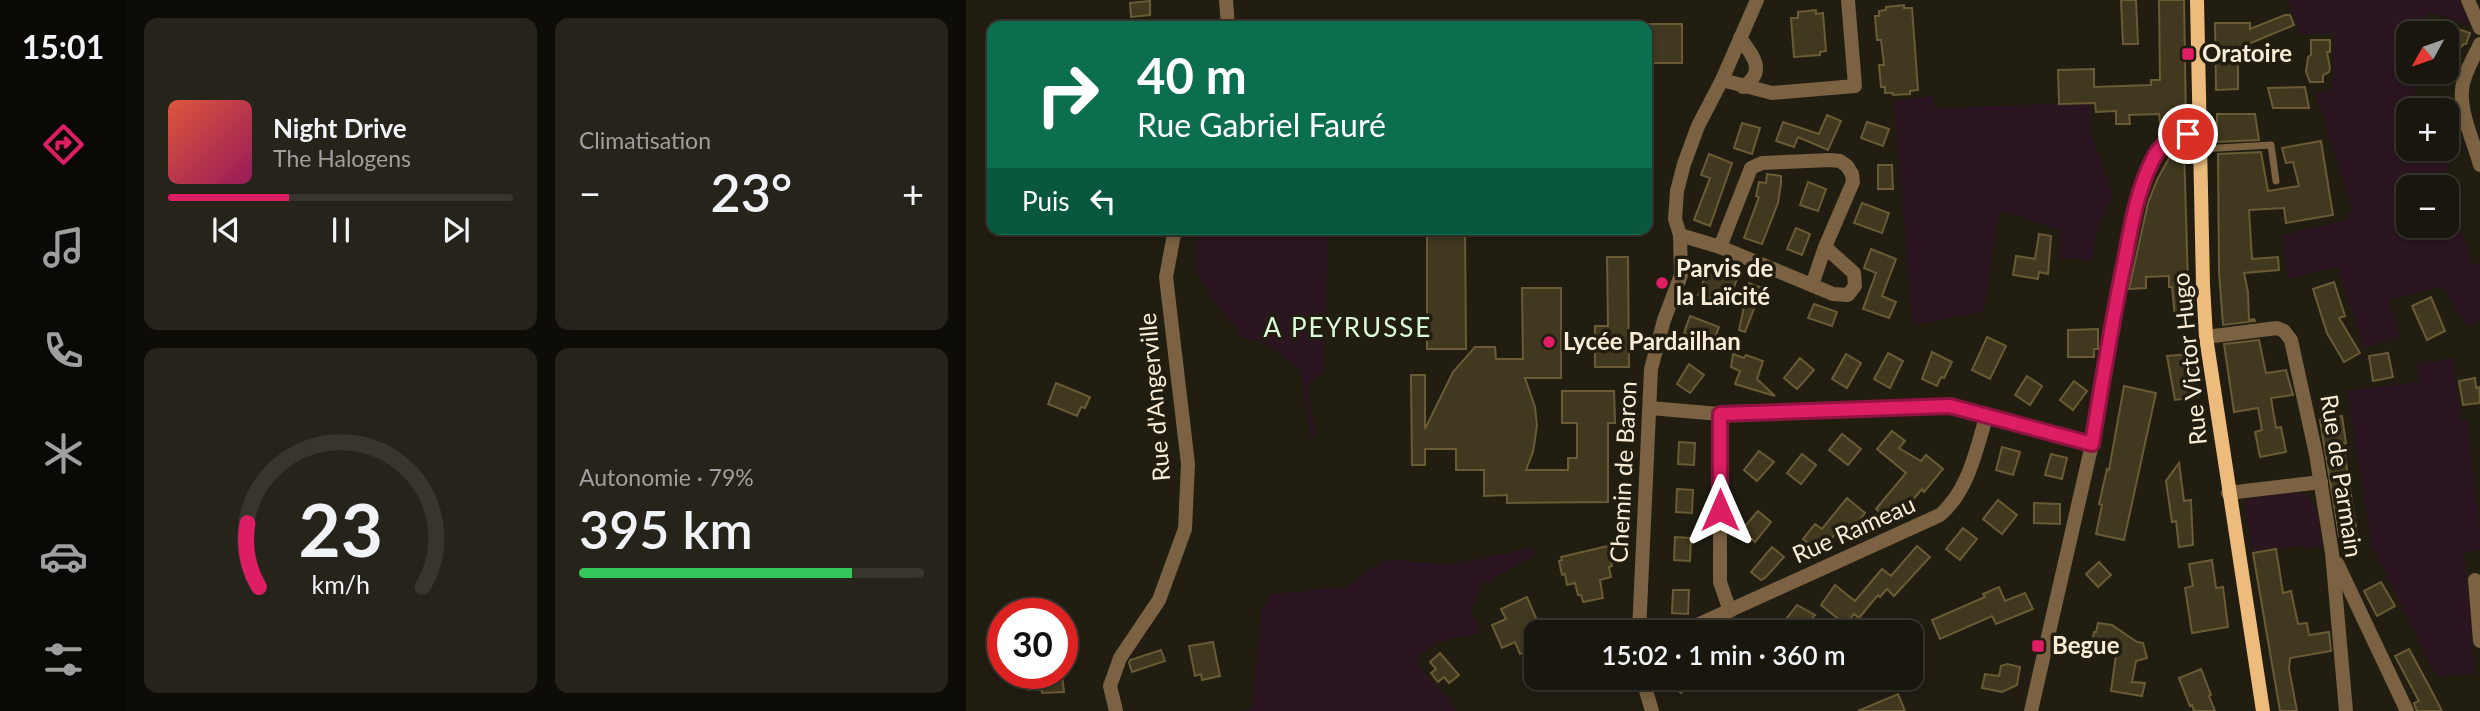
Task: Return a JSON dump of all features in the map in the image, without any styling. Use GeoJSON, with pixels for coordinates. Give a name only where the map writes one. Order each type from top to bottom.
{"type":"FeatureCollection","features":[{"type":"Feature","properties":{"kind":"main road","name":"Rue Victor Hugo"},"geometry":{"type":"LineString","coordinates":[[2197,0],[2206,337],[2263,711]]}},
{"type":"Feature","properties":{"kind":"street"},"geometry":{"type":"LineString","coordinates":[[1226,0],[1228,21]]}},
{"type":"Feature","properties":{"kind":"street","name":"Chemin de Baron"},"geometry":{"type":"LineString","coordinates":[[1640,620],[1651,369],[1655,348],[1681,275],[1680,235],[1675,219],[1677,191],[1698,126],[1722,80],[1757,0]]}},
{"type":"Feature","properties":{"kind":"street"},"geometry":{"type":"LineString","coordinates":[[1722,80],[1772,93],[1855,86],[1848,0]]}},
{"type":"Feature","properties":{"kind":"street"},"geometry":{"type":"LineString","coordinates":[[2469,0],[2480,28]]}},
{"type":"Feature","properties":{"kind":"street"},"geometry":{"type":"LineString","coordinates":[[1740,38],[1757,65],[1752,81],[1743,87]]}},
{"type":"Feature","properties":{"kind":"street"},"geometry":{"type":"LineString","coordinates":[[2479,48],[2464,80],[2462,92],[2480,164]]}},
{"type":"Feature","properties":{"kind":"street"},"geometry":{"type":"LineString","coordinates":[[2031,711],[2092,444],[2135,211],[2151,162],[2165,143],[2175,135],[2201,134]]}},
{"type":"Feature","properties":{"kind":"street"},"geometry":{"type":"LineString","coordinates":[[1720,247],[1751,169],[1762,163],[1830,160],[1840,162],[1847,166],[1853,182],[1812,285]]}},
{"type":"Feature","properties":{"kind":"street","name":"Rue d'Angerville"},"geometry":{"type":"LineString","coordinates":[[1116,711],[1110,686],[1120,658],[1159,600],[1185,529],[1188,464],[1166,277],[1174,235]]}},
{"type":"Feature","properties":{"kind":"street"},"geometry":{"type":"LineString","coordinates":[[1680,235],[1720,247],[1842,296],[1853,291],[1854,273],[1825,247]]}},
{"type":"Feature","properties":{"kind":"street","name":"Rue de Parmain"},"geometry":{"type":"LineString","coordinates":[[2206,337],[2277,328],[2288,335],[2296,356],[2332,552],[2346,711]]}},
{"type":"Feature","properties":{"kind":"street"},"geometry":{"type":"LineString","coordinates":[[1650,408],[1720,414],[1950,406],[2092,444]]}},
{"type":"Feature","properties":{"kind":"street"},"geometry":{"type":"LineString","coordinates":[[1720,414],[1720,582],[1730,611]]}},
{"type":"Feature","properties":{"kind":"street","name":"Rue Rameau"},"geometry":{"type":"LineString","coordinates":[[1709,620],[1940,515],[1953,504],[1962,491],[1987,414]]}},
{"type":"Feature","properties":{"kind":"street"},"geometry":{"type":"LineString","coordinates":[[2228,493],[2321,482]]}},
{"type":"Feature","properties":{"kind":"street"},"geometry":{"type":"LineString","coordinates":[[2332,552],[2407,711]]}},
{"type":"Feature","properties":{"kind":"street"},"geometry":{"type":"LineString","coordinates":[[2475,580],[2480,641]]}},
{"type":"Feature","properties":{"kind":"street"},"geometry":{"type":"LineString","coordinates":[[1646,690],[1652,711]]}},
{"type":"Feature","properties":{"kind":"lane"},"geometry":{"type":"LineString","coordinates":[[2201,149],[2271,145],[2276,181]]}},
{"type":"Feature","properties":{"kind":"shaded area"},"geometry":{"type":"Polygon","coordinates":[[[2287,0],[2462,0],[2474,27],[2428,11],[2424,21],[2396,21],[2396,84],[2414,84],[2417,98],[2396,98],[2396,161],[2447,161],[2449,170],[2424,175],[2396,175],[2396,238],[2459,238],[2460,228],[2472,265],[2480,264],[2480,319],[2467,327],[2442,286],[2388,300],[2400,337],[2365,348],[2337,267],[2288,279],[2282,235],[2346,220],[2352,208],[2316,94],[2332,89],[2334,34],[2301,34],[2287,0]]]}},
{"type":"Feature","properties":{"kind":"shaded area"},"geometry":{"type":"Polygon","coordinates":[[[1933,96],[1935,108],[2090,103],[2090,131],[2113,196],[2099,221],[2092,260],[2060,258],[2061,230],[2000,210],[1983,312],[1913,325],[1894,101],[1933,96]]]}},
{"type":"Feature","properties":{"kind":"shaded area"},"geometry":{"type":"Polygon","coordinates":[[[1198,235],[1329,235],[1324,370],[1308,385],[1315,433],[1311,439],[1301,370],[1265,343],[1243,337],[1214,302],[1196,270],[1195,248],[1198,235]]]}},
{"type":"Feature","properties":{"kind":"shaded area"},"geometry":{"type":"Polygon","coordinates":[[[2453,358],[2461,421],[2467,421],[2480,532],[2480,550],[2464,552],[2475,674],[2436,676],[2372,546],[2347,391],[2419,382],[2416,364],[2453,358]]]}},
{"type":"Feature","properties":{"kind":"shaded area"},"geometry":{"type":"Polygon","coordinates":[[[2296,492],[2310,498],[2314,505],[2323,546],[2305,548],[2303,545],[2253,553],[2245,509],[2246,500],[2296,492]]]}},
{"type":"Feature","properties":{"kind":"shaded area"},"geometry":{"type":"Polygon","coordinates":[[[1531,548],[1536,554],[1480,586],[1471,610],[1480,633],[1434,643],[1415,661],[1457,711],[1245,711],[1252,708],[1262,608],[1271,594],[1345,587],[1381,562],[1396,560],[1449,565],[1531,548]]]}},
{"type":"Feature","properties":{"kind":"building"},"geometry":{"type":"Polygon","coordinates":[[[2121,0],[2136,0],[2138,44],[2123,44],[2121,0]]]}},
{"type":"Feature","properties":{"kind":"building"},"geometry":{"type":"Polygon","coordinates":[[[2159,0],[2184,0],[2186,123],[2160,124],[2159,114],[2129,115],[2130,124],[2116,124],[2116,111],[2096,112],[2095,103],[2059,104],[2058,70],[2094,69],[2094,87],[2151,85],[2151,80],[2160,80],[2159,0]]]}},
{"type":"Feature","properties":{"kind":"building"},"geometry":{"type":"Polygon","coordinates":[[[1150,1],[1150,15],[1131,17],[1130,3],[1150,1]]]}},
{"type":"Feature","properties":{"kind":"building"},"geometry":{"type":"Polygon","coordinates":[[[1904,5],[1904,8],[1912,8],[1918,90],[1910,91],[1910,94],[1893,95],[1885,93],[1885,87],[1881,87],[1879,65],[1884,65],[1881,40],[1877,40],[1875,16],[1879,16],[1879,11],[1886,10],[1886,7],[1904,5]]]}},
{"type":"Feature","properties":{"kind":"building"},"geometry":{"type":"Polygon","coordinates":[[[1816,10],[1816,14],[1823,13],[1826,51],[1820,52],[1820,55],[1794,57],[1791,18],[1798,18],[1798,12],[1816,10]]]}},
{"type":"Feature","properties":{"kind":"building"},"geometry":{"type":"Polygon","coordinates":[[[2290,15],[2294,25],[2246,45],[2246,57],[2238,58],[2238,89],[2216,90],[2215,23],[2250,23],[2250,29],[2290,15]]]}},
{"type":"Feature","properties":{"kind":"building"},"geometry":{"type":"Polygon","coordinates":[[[1652,24],[1682,24],[1682,63],[1652,63],[1652,24]]]}},
{"type":"Feature","properties":{"kind":"building"},"geometry":{"type":"Polygon","coordinates":[[[2459,29],[2470,33],[2466,44],[2460,48],[2459,29]]]}},
{"type":"Feature","properties":{"kind":"building"},"geometry":{"type":"Polygon","coordinates":[[[2311,40],[2330,40],[2330,52],[2327,52],[2330,68],[2329,72],[2323,75],[2323,82],[2310,82],[2306,72],[2308,57],[2311,55],[2311,40]]]}},
{"type":"Feature","properties":{"kind":"building"},"geometry":{"type":"Polygon","coordinates":[[[2305,87],[2309,108],[2273,108],[2268,88],[2305,87]]]}},
{"type":"Feature","properties":{"kind":"building"},"geometry":{"type":"Polygon","coordinates":[[[2217,114],[2255,114],[2259,140],[2217,142],[2217,114]]]}},
{"type":"Feature","properties":{"kind":"building"},"geometry":{"type":"Polygon","coordinates":[[[1827,115],[1841,121],[1828,150],[1798,137],[1794,147],[1776,141],[1783,122],[1819,134],[1827,115]]]}},
{"type":"Feature","properties":{"kind":"building"},"geometry":{"type":"Polygon","coordinates":[[[1867,122],[1889,129],[1883,146],[1861,138],[1867,122]]]}},
{"type":"Feature","properties":{"kind":"building"},"geometry":{"type":"Polygon","coordinates":[[[1742,123],[1760,128],[1752,154],[1734,148],[1742,123]]]}},
{"type":"Feature","properties":{"kind":"building"},"geometry":{"type":"Polygon","coordinates":[[[2321,141],[2333,215],[2286,223],[2284,208],[2249,210],[2252,259],[2278,257],[2279,270],[2244,273],[2249,320],[2255,321],[2223,325],[2219,272],[2218,154],[2261,152],[2268,191],[2299,186],[2293,162],[2286,163],[2282,148],[2321,141]]]}},
{"type":"Feature","properties":{"kind":"building"},"geometry":{"type":"Polygon","coordinates":[[[2174,149],[2184,149],[2189,317],[2175,317],[2169,276],[2146,277],[2146,288],[2129,289],[2148,203],[2174,149]]]}},
{"type":"Feature","properties":{"kind":"building"},"geometry":{"type":"Polygon","coordinates":[[[1709,154],[1732,163],[1710,226],[1694,220],[1710,178],[1701,175],[1709,154]]]}},
{"type":"Feature","properties":{"kind":"building"},"geometry":{"type":"Polygon","coordinates":[[[1878,165],[1892,165],[1893,189],[1878,189],[1878,165]]]}},
{"type":"Feature","properties":{"kind":"building"},"geometry":{"type":"Polygon","coordinates":[[[1767,174],[1781,176],[1781,183],[1778,203],[1762,244],[1744,238],[1759,197],[1756,196],[1759,182],[1766,183],[1767,174]]]}},
{"type":"Feature","properties":{"kind":"building"},"geometry":{"type":"Polygon","coordinates":[[[1808,182],[1826,189],[1818,211],[1800,205],[1808,182]]]}},
{"type":"Feature","properties":{"kind":"building"},"geometry":{"type":"Polygon","coordinates":[[[1862,203],[1889,213],[1882,233],[1854,223],[1862,203]]]}},
{"type":"Feature","properties":{"kind":"building"},"geometry":{"type":"Polygon","coordinates":[[[1796,228],[1810,234],[1802,255],[1787,249],[1796,228]]]}},
{"type":"Feature","properties":{"kind":"building"},"geometry":{"type":"Polygon","coordinates":[[[2039,234],[2051,236],[2048,274],[2039,272],[2038,279],[2013,275],[2016,256],[2035,259],[2039,234]]]}},
{"type":"Feature","properties":{"kind":"building"},"geometry":{"type":"Polygon","coordinates":[[[1427,235],[1465,235],[1466,349],[1427,349],[1427,235]]]}},
{"type":"Feature","properties":{"kind":"building"},"geometry":{"type":"Polygon","coordinates":[[[1871,249],[1896,259],[1882,296],[1896,302],[1889,318],[1863,309],[1876,273],[1864,268],[1871,249]]]}},
{"type":"Feature","properties":{"kind":"building"},"geometry":{"type":"Polygon","coordinates":[[[1607,257],[1628,257],[1629,367],[1595,367],[1595,326],[1608,326],[1607,257]]]}},
{"type":"Feature","properties":{"kind":"building"},"geometry":{"type":"Polygon","coordinates":[[[1708,269],[1737,279],[1727,304],[1698,295],[1708,269]]]}},
{"type":"Feature","properties":{"kind":"building"},"geometry":{"type":"Polygon","coordinates":[[[2334,282],[2345,316],[2339,318],[2360,353],[2344,362],[2327,333],[2313,289],[2334,282]]]}},
{"type":"Feature","properties":{"kind":"building"},"geometry":{"type":"Polygon","coordinates":[[[1749,283],[1762,288],[1745,332],[1739,330],[1749,283]]]}},
{"type":"Feature","properties":{"kind":"building"},"geometry":{"type":"Polygon","coordinates":[[[1522,288],[1561,288],[1561,378],[1525,378],[1535,407],[1537,426],[1533,452],[1526,470],[1568,470],[1568,458],[1577,458],[1577,423],[1562,423],[1562,391],[1614,391],[1615,423],[1608,423],[1608,502],[1507,503],[1507,495],[1484,496],[1484,470],[1456,470],[1456,449],[1425,449],[1425,465],[1412,465],[1411,375],[1425,375],[1425,429],[1453,372],[1475,347],[1495,347],[1496,359],[1523,359],[1522,288]]]}},
{"type":"Feature","properties":{"kind":"building"},"geometry":{"type":"Polygon","coordinates":[[[2431,297],[2445,331],[2427,340],[2412,306],[2431,297]]]}},
{"type":"Feature","properties":{"kind":"building"},"geometry":{"type":"Polygon","coordinates":[[[1814,304],[1837,312],[1832,326],[1808,318],[1814,304]]]}},
{"type":"Feature","properties":{"kind":"building"},"geometry":{"type":"Polygon","coordinates":[[[1690,316],[1719,327],[1712,345],[1684,333],[1690,316]]]}},
{"type":"Feature","properties":{"kind":"building"},"geometry":{"type":"Polygon","coordinates":[[[2098,329],[2098,349],[2094,349],[2094,357],[2068,357],[2068,330],[2098,329]]]}},
{"type":"Feature","properties":{"kind":"building"},"geometry":{"type":"Polygon","coordinates":[[[1987,337],[2006,346],[1990,379],[1972,370],[1987,337]]]}},
{"type":"Feature","properties":{"kind":"building"},"geometry":{"type":"Polygon","coordinates":[[[2259,340],[2266,373],[2286,370],[2293,395],[2271,398],[2276,428],[2281,427],[2286,452],[2260,457],[2255,432],[2262,430],[2258,408],[2234,412],[2224,344],[2259,340]]]}},
{"type":"Feature","properties":{"kind":"building"},"geometry":{"type":"Polygon","coordinates":[[[1932,352],[1952,362],[1937,386],[1922,379],[1932,352]]]}},
{"type":"Feature","properties":{"kind":"building"},"geometry":{"type":"Polygon","coordinates":[[[1888,353],[1903,361],[1890,388],[1874,379],[1888,353]]]}},
{"type":"Feature","properties":{"kind":"building"},"geometry":{"type":"Polygon","coordinates":[[[2388,353],[2393,377],[2373,381],[2369,356],[2388,353]]]}},
{"type":"Feature","properties":{"kind":"building"},"geometry":{"type":"Polygon","coordinates":[[[1733,354],[1763,361],[1757,379],[1775,396],[1735,384],[1740,371],[1731,367],[1733,354]]]}},
{"type":"Feature","properties":{"kind":"building"},"geometry":{"type":"Polygon","coordinates":[[[1846,354],[1861,363],[1847,388],[1832,379],[1846,354]]]}},
{"type":"Feature","properties":{"kind":"building"},"geometry":{"type":"Polygon","coordinates":[[[2192,354],[2198,397],[2175,400],[2167,356],[2192,354]]]}},
{"type":"Feature","properties":{"kind":"building"},"geometry":{"type":"Polygon","coordinates":[[[1800,358],[1814,370],[1797,389],[1784,378],[1800,358]]]}},
{"type":"Feature","properties":{"kind":"building"},"geometry":{"type":"Polygon","coordinates":[[[1689,364],[1704,375],[1690,393],[1677,384],[1689,364]]]}},
{"type":"Feature","properties":{"kind":"building"},"geometry":{"type":"Polygon","coordinates":[[[2027,376],[2042,386],[2030,405],[2015,395],[2027,376]]]}},
{"type":"Feature","properties":{"kind":"building"},"geometry":{"type":"Polygon","coordinates":[[[2475,378],[2476,388],[2479,387],[2480,403],[2463,405],[2459,381],[2475,378]]]}},
{"type":"Feature","properties":{"kind":"building"},"geometry":{"type":"Polygon","coordinates":[[[2074,381],[2087,391],[2073,410],[2060,400],[2074,381]]]}},
{"type":"Feature","properties":{"kind":"building"},"geometry":{"type":"Polygon","coordinates":[[[1056,383],[1090,397],[1077,416],[1048,404],[1056,383]]]}},
{"type":"Feature","properties":{"kind":"building"},"geometry":{"type":"Polygon","coordinates":[[[2124,386],[2156,393],[2124,540],[2096,534],[2102,505],[2099,504],[2107,469],[2109,470],[2124,386]]]}},
{"type":"Feature","properties":{"kind":"building"},"geometry":{"type":"Polygon","coordinates":[[[2342,416],[2346,443],[2343,444],[2357,534],[2339,536],[2320,420],[2342,416]]]}},
{"type":"Feature","properties":{"kind":"building"},"geometry":{"type":"Polygon","coordinates":[[[1892,431],[1905,441],[1899,448],[1921,461],[1926,455],[1943,469],[1898,517],[1894,514],[1889,520],[1876,509],[1906,473],[1877,449],[1892,431]]]}},
{"type":"Feature","properties":{"kind":"building"},"geometry":{"type":"Polygon","coordinates":[[[1842,434],[1861,449],[1848,465],[1829,450],[1842,434]]]}},
{"type":"Feature","properties":{"kind":"building"},"geometry":{"type":"Polygon","coordinates":[[[1679,442],[1695,443],[1694,465],[1678,464],[1679,442]]]}},
{"type":"Feature","properties":{"kind":"building"},"geometry":{"type":"Polygon","coordinates":[[[2002,447],[2020,452],[2013,475],[1996,470],[2002,447]]]}},
{"type":"Feature","properties":{"kind":"building"},"geometry":{"type":"Polygon","coordinates":[[[1759,451],[1774,462],[1757,481],[1744,470],[1759,451]]]}},
{"type":"Feature","properties":{"kind":"building"},"geometry":{"type":"Polygon","coordinates":[[[1802,454],[1816,465],[1801,484],[1787,473],[1802,454]]]}},
{"type":"Feature","properties":{"kind":"building"},"geometry":{"type":"Polygon","coordinates":[[[2051,454],[2067,458],[2062,479],[2045,475],[2051,454]]]}},
{"type":"Feature","properties":{"kind":"building"},"geometry":{"type":"Polygon","coordinates":[[[2179,463],[2184,501],[2191,500],[2193,545],[2179,547],[2166,481],[2179,463]]]}},
{"type":"Feature","properties":{"kind":"building"},"geometry":{"type":"Polygon","coordinates":[[[1677,489],[1693,490],[1692,513],[1676,512],[1677,489]]]}},
{"type":"Feature","properties":{"kind":"building"},"geometry":{"type":"Polygon","coordinates":[[[1847,498],[1865,513],[1849,533],[1841,527],[1820,552],[1803,539],[1815,524],[1822,529],[1847,498]]]}},
{"type":"Feature","properties":{"kind":"building"},"geometry":{"type":"Polygon","coordinates":[[[1998,500],[2017,515],[2002,534],[1983,519],[1998,500]]]}},
{"type":"Feature","properties":{"kind":"building"},"geometry":{"type":"Polygon","coordinates":[[[2034,503],[2060,504],[2060,524],[2034,523],[2034,503]]]}},
{"type":"Feature","properties":{"kind":"building"},"geometry":{"type":"Polygon","coordinates":[[[1758,511],[1771,522],[1755,542],[1742,530],[1758,511]]]}},
{"type":"Feature","properties":{"kind":"building"},"geometry":{"type":"Polygon","coordinates":[[[1963,528],[1977,539],[1960,560],[1946,549],[1963,528]]]}},
{"type":"Feature","properties":{"kind":"building"},"geometry":{"type":"Polygon","coordinates":[[[1675,537],[1691,538],[1690,561],[1674,560],[1675,537]]]}},
{"type":"Feature","properties":{"kind":"building"},"geometry":{"type":"Polygon","coordinates":[[[1612,545],[1614,558],[1611,559],[1612,566],[1609,567],[1611,577],[1600,580],[1603,598],[1583,602],[1575,583],[1567,585],[1565,574],[1562,575],[1559,561],[1562,560],[1561,557],[1612,545]]]}},
{"type":"Feature","properties":{"kind":"building"},"geometry":{"type":"Polygon","coordinates":[[[1917,546],[1930,557],[1894,596],[1887,589],[1880,597],[1878,595],[1859,618],[1854,614],[1850,620],[1840,620],[1821,605],[1835,585],[1855,601],[1882,569],[1891,576],[1917,546]]]}},
{"type":"Feature","properties":{"kind":"building"},"geometry":{"type":"Polygon","coordinates":[[[1772,547],[1784,557],[1761,580],[1751,572],[1772,547]]]}},
{"type":"Feature","properties":{"kind":"building"},"geometry":{"type":"Polygon","coordinates":[[[2276,549],[2283,593],[2291,591],[2298,624],[2307,623],[2309,635],[2329,632],[2331,651],[2290,658],[2289,669],[2297,711],[2280,711],[2253,553],[2276,549]]]}},
{"type":"Feature","properties":{"kind":"building"},"geometry":{"type":"Polygon","coordinates":[[[2212,560],[2216,588],[2223,587],[2228,627],[2192,633],[2185,588],[2193,586],[2189,564],[2212,560]]]}},
{"type":"Feature","properties":{"kind":"building"},"geometry":{"type":"Polygon","coordinates":[[[2099,562],[2111,575],[2098,587],[2086,574],[2099,562]]]}},
{"type":"Feature","properties":{"kind":"building"},"geometry":{"type":"Polygon","coordinates":[[[2381,582],[2395,606],[2377,616],[2364,591],[2381,582]]]}},
{"type":"Feature","properties":{"kind":"building"},"geometry":{"type":"Polygon","coordinates":[[[1999,587],[2005,601],[2025,593],[2033,609],[1996,624],[1992,616],[1940,639],[1932,620],[1985,597],[1983,594],[1999,587]]]}},
{"type":"Feature","properties":{"kind":"building"},"geometry":{"type":"Polygon","coordinates":[[[1673,590],[1689,590],[1688,614],[1672,613],[1673,590]]]}},
{"type":"Feature","properties":{"kind":"building"},"geometry":{"type":"Polygon","coordinates":[[[1527,597],[1537,620],[1524,620],[1524,652],[1520,654],[1515,642],[1502,648],[1492,625],[1506,619],[1501,609],[1527,597]]]}},
{"type":"Feature","properties":{"kind":"building"},"geometry":{"type":"Polygon","coordinates":[[[1797,605],[1815,615],[1811,620],[1785,620],[1797,605]]]}},
{"type":"Feature","properties":{"kind":"building"},"geometry":{"type":"Polygon","coordinates":[[[2098,623],[2112,625],[2137,642],[2143,643],[2147,658],[2136,661],[2132,682],[2145,683],[2142,696],[2111,691],[2116,655],[2090,651],[2098,623]]]}},
{"type":"Feature","properties":{"kind":"building"},"geometry":{"type":"Polygon","coordinates":[[[1213,642],[1220,676],[1202,680],[1201,674],[1195,676],[1189,646],[1213,642]]]}},
{"type":"Feature","properties":{"kind":"building"},"geometry":{"type":"Polygon","coordinates":[[[2409,649],[2442,711],[2417,711],[2414,703],[2419,701],[2395,656],[2409,649]]]}},
{"type":"Feature","properties":{"kind":"building"},"geometry":{"type":"Polygon","coordinates":[[[1161,650],[1165,661],[1132,672],[1130,660],[1161,650]]]}},
{"type":"Feature","properties":{"kind":"building"},"geometry":{"type":"Polygon","coordinates":[[[1440,653],[1459,675],[1449,683],[1444,677],[1438,682],[1431,673],[1436,669],[1430,662],[1440,653]]]}},
{"type":"Feature","properties":{"kind":"building"},"geometry":{"type":"Polygon","coordinates":[[[2007,664],[2020,667],[2017,685],[2002,692],[1982,688],[1985,674],[1999,676],[2001,666],[2007,664]]]}},
{"type":"Feature","properties":{"kind":"building"},"geometry":{"type":"Polygon","coordinates":[[[2201,669],[2215,711],[2194,711],[2179,678],[2201,669]]]}},
{"type":"Feature","properties":{"kind":"building"},"geometry":{"type":"Polygon","coordinates":[[[1064,689],[1064,692],[1042,693],[1042,690],[1028,690],[1064,689]]]}},
{"type":"Feature","properties":{"kind":"building"},"geometry":{"type":"Polygon","coordinates":[[[1898,694],[1905,711],[1858,711],[1898,694]]]}},
{"type":"Feature","properties":{"kind":"place","name":"Oratoire"},"geometry":{"type":"Point","coordinates":[2188,54]}},
{"type":"Feature","properties":{"kind":"place","name":"Parvis de la Laïcité"},"geometry":{"type":"Point","coordinates":[1662,283]}},
{"type":"Feature","properties":{"kind":"place","name":"Lycée Pardailhan"},"geometry":{"type":"Point","coordinates":[1549,342]}},
{"type":"Feature","properties":{"kind":"place","name":"Begue"},"geometry":{"type":"Point","coordinates":[2038,646]}},
{"type":"Feature","properties":{"kind":"district","name":"A PEYRUSSE"},"geometry":{"type":"Point","coordinates":[1348,328]}},
{"type":"Feature","properties":{"kind":"route"},"geometry":{"type":"LineString","coordinates":[[1720,510],[1720,414],[1950,406],[2092,444],[2135,211],[2151,162],[2157,153],[2175,135],[2188,134]]}}]}
